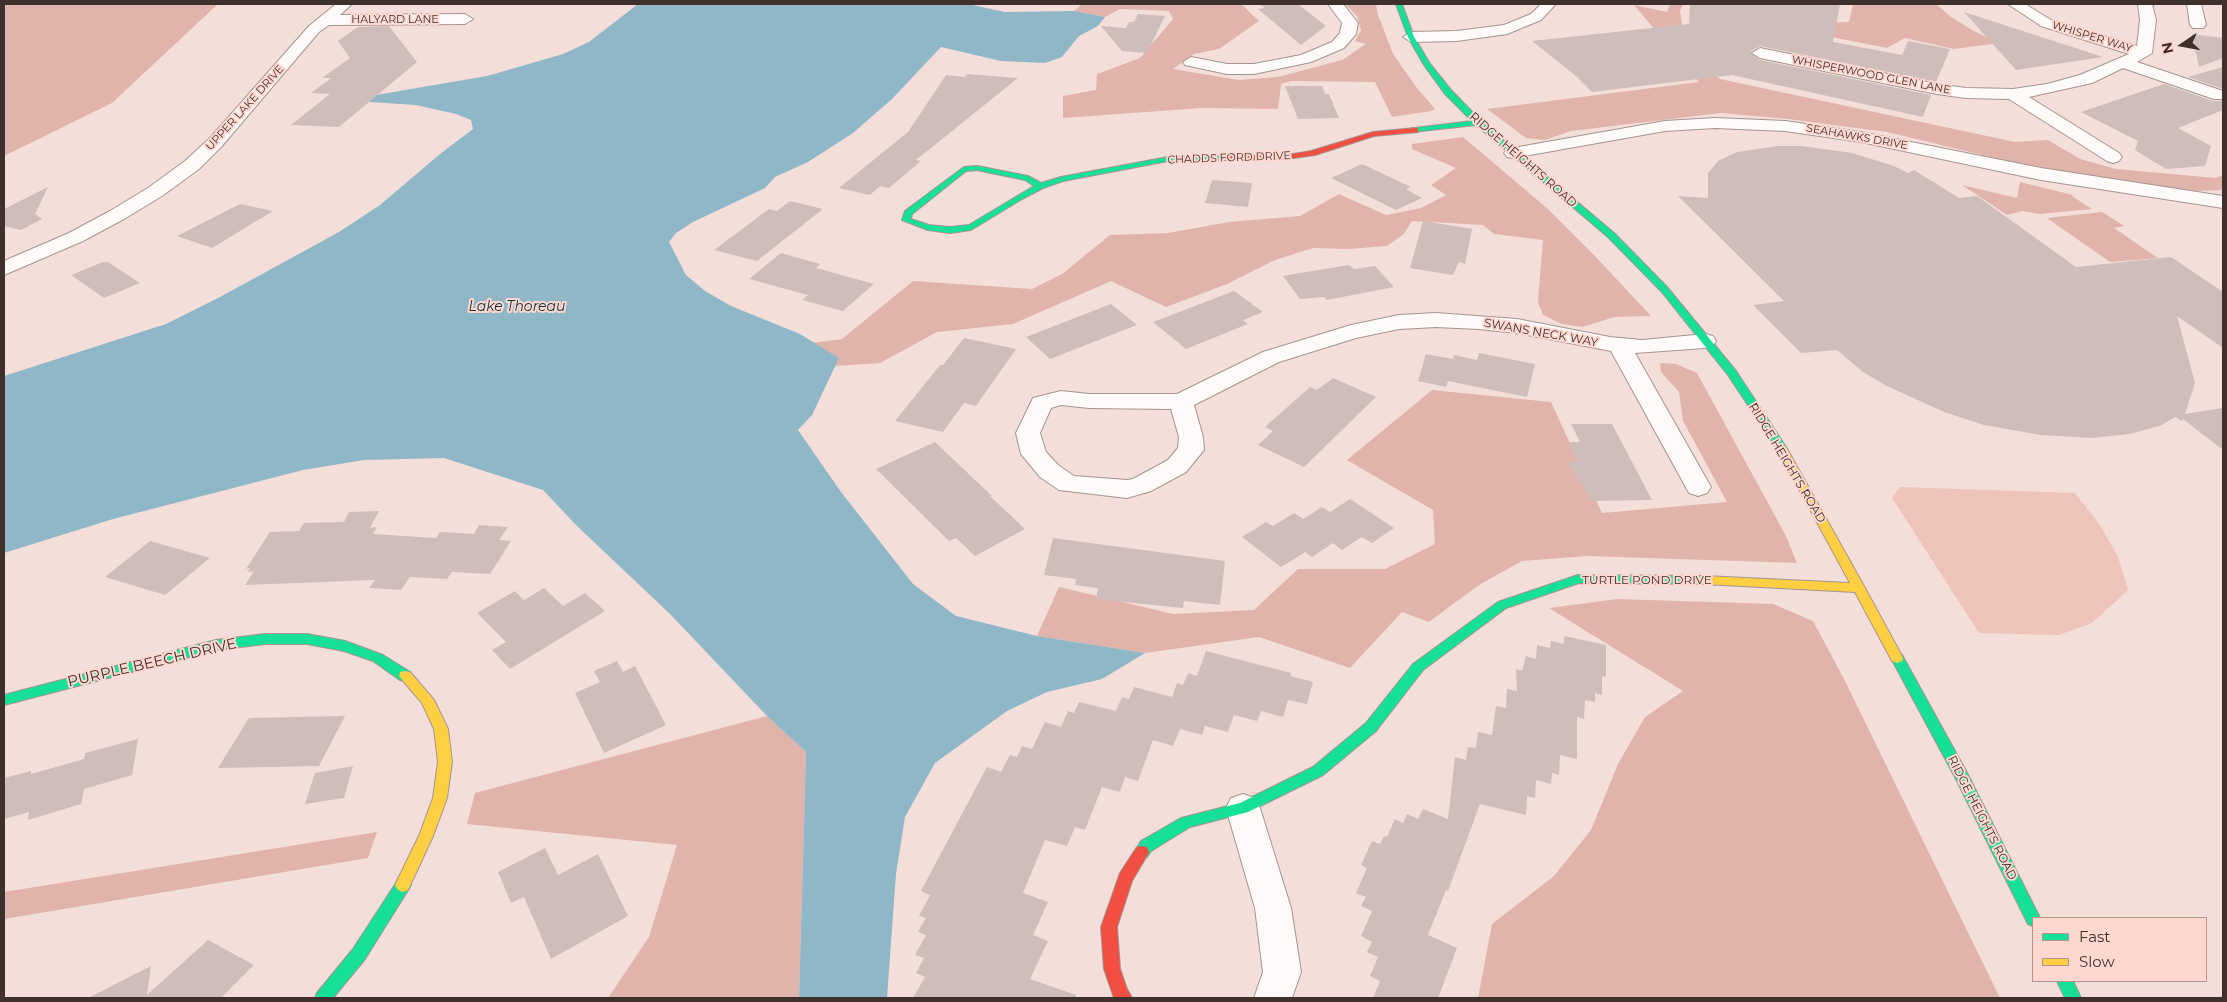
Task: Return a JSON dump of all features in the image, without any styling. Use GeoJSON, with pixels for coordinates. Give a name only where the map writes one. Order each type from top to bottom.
{"type":"FeatureCollection","features":[{"type":"Feature","properties":{"kind":"street","name":"UPPER LAKE DRIVE"},"geometry":{"type":"LineString","coordinates":[[4,270],[76,237],[117,215],[155,192],[192,165],[216,142],[324,20],[345,4]]}},
{"type":"Feature","properties":{"kind":"street"},"geometry":{"type":"LineString","coordinates":[[1192,62],[1227,69],[1254,69],[1305,59],[1338,45],[1348,34],[1350,22],[1335,4]]}},
{"type":"Feature","properties":{"kind":"street","name":"RIDGE HEIGHTS ROAD"},"geometry":{"type":"LineString","coordinates":[[1400,4],[1411,37],[1432,72],[1478,123],[1610,235],[1664,289],[1726,365],[1771,430],[1961,775],[2032,917]]}},
{"type":"Feature","properties":{"kind":"street"},"geometry":{"type":"LineString","coordinates":[[1411,37],[1457,36],[1507,29],[1536,17],[1549,4]]}},
{"type":"Feature","properties":{"kind":"street","name":"WHISPER WAY"},"geometry":{"type":"LineString","coordinates":[[2015,4],[2046,23],[2144,53]]}},
{"type":"Feature","properties":{"kind":"street"},"geometry":{"type":"LineString","coordinates":[[2144,53],[2148,20],[2145,4]]}},
{"type":"Feature","properties":{"kind":"street"},"geometry":{"type":"LineString","coordinates":[[2194,4],[2198,25]]}},
{"type":"Feature","properties":{"kind":"street","name":"HALYARD LANE"},"geometry":{"type":"LineString","coordinates":[[324,20],[465,19]]}},
{"type":"Feature","properties":{"kind":"street","name":"WHISPERWOOD GLEN LANE"},"geometry":{"type":"LineString","coordinates":[[1760,53],[1928,88],[1966,93],[2013,94],[2048,89],[2086,79],[2120,62],[2144,53]]}},
{"type":"Feature","properties":{"kind":"street"},"geometry":{"type":"LineString","coordinates":[[2120,62],[2220,95]]}},
{"type":"Feature","properties":{"kind":"street"},"geometry":{"type":"LineString","coordinates":[[2013,94],[2113,157]]}},
{"type":"Feature","properties":{"kind":"street","name":"CHADDS FORD DRIVE"},"geometry":{"type":"LineString","coordinates":[[1040,186],[1028,178],[977,168],[964,169],[908,213],[906,220],[928,227],[950,230],[971,227],[999,208],[1040,186],[1061,179],[1168,159],[1287,157],[1312,153],[1373,134],[1478,123]]}},
{"type":"Feature","properties":{"kind":"street","name":"SEAHAWKS DRIVE"},"geometry":{"type":"LineString","coordinates":[[1513,153],[1664,126],[1715,123],[1785,126],[1862,137],[2041,174],[2223,202]]}},
{"type":"Feature","properties":{"kind":"street","name":"SEAHAWKS DRIVE"},"geometry":{"type":"LineString","coordinates":[[2198,199],[2223,197]]}},
{"type":"Feature","properties":{"kind":"street","name":"SWANS NECK WAY"},"geometry":{"type":"LineString","coordinates":[[1181,402],[1190,431],[1191,450],[1177,466],[1155,480],[1135,487],[1127,489],[1068,484],[1049,471],[1034,454],[1030,444],[1028,433],[1041,403],[1049,399],[1181,402],[1271,357],[1351,332],[1398,322],[1479,322],[1517,326],[1619,345],[1642,347],[1705,341]]}},
{"type":"Feature","properties":{"kind":"street"},"geometry":{"type":"LineString","coordinates":[[1619,345],[1698,487]]}},
{"type":"Feature","properties":{"kind":"street","name":"TURTLE POND DRIVE"},"geometry":{"type":"LineString","coordinates":[[1124,998],[1120,994],[1112,969],[1109,927],[1126,878],[1146,846],[1186,822],[1243,808],[1318,771],[1371,727],[1418,667],[1502,605],[1578,579],[1671,578],[1859,588]]}},
{"type":"Feature","properties":{"kind":"street","name":"PURPLE BEECH DRIVE"},"geometry":{"type":"LineString","coordinates":[[4,700],[216,645],[265,639],[307,639],[345,646],[378,658],[407,677],[427,700],[440,729],[445,762],[440,798],[426,836],[398,895],[359,954],[323,998]]}},
{"type":"Feature","properties":{"kind":"street"},"geometry":{"type":"LineString","coordinates":[[1243,808],[1272,908],[1282,972],[1272,998]]}},
{"type":"Feature","properties":{"kind":"street"},"geometry":{"type":"LineString","coordinates":[[2066,982],[2074,998]]}},
{"type":"Feature","properties":{"kind":"shaded area"},"geometry":{"type":"Polygon","coordinates":[[[4,4],[218,4],[112,103],[4,156],[4,4]]]}},
{"type":"Feature","properties":{"kind":"shaded area"},"geometry":{"type":"Polygon","coordinates":[[[1082,4],[1241,4],[1259,21],[1219,49],[1194,54],[1173,69],[1239,80],[1278,77],[1342,60],[1366,44],[1355,41],[1361,30],[1357,16],[1345,4],[1376,4],[1378,15],[1393,54],[1417,88],[1435,109],[1392,117],[1375,82],[1291,81],[1281,84],[1278,109],[1202,108],[1063,118],[1063,96],[1096,90],[1097,74],[1140,58],[1173,19],[1169,11],[1120,9],[1105,17],[1074,11],[1082,4]]]}},
{"type":"Feature","properties":{"kind":"shaded area"},"geometry":{"type":"Polygon","coordinates":[[[1670,4],[1683,4],[1680,11],[1686,53],[1720,79],[2015,142],[2048,140],[2080,159],[2116,169],[2216,178],[2223,175],[2223,190],[2195,191],[2128,184],[2053,172],[1887,132],[1788,119],[1721,113],[1571,131],[1545,140],[1526,138],[1487,109],[1699,82],[1634,5],[1667,12],[1670,4]]]}},
{"type":"Feature","properties":{"kind":"shaded area"},"geometry":{"type":"Polygon","coordinates":[[[1853,4],[1936,4],[1951,17],[1999,43],[1954,49],[1905,38],[1887,48],[1765,24],[1849,22],[1853,4]]]}},
{"type":"Feature","properties":{"kind":"shaded area"},"geometry":{"type":"Polygon","coordinates":[[[1463,137],[1548,209],[1651,316],[1615,317],[1582,327],[1562,324],[1543,315],[1538,302],[1543,240],[1494,234],[1483,225],[1412,221],[1404,234],[1387,246],[1349,249],[1313,248],[1275,260],[1227,284],[1166,307],[1111,281],[1013,324],[937,332],[880,363],[834,366],[838,358],[812,343],[842,339],[913,281],[1032,289],[1062,274],[1110,235],[1168,233],[1229,222],[1300,216],[1339,194],[1386,215],[1421,208],[1446,195],[1431,185],[1456,168],[1412,149],[1412,144],[1463,137]]]}},
{"type":"Feature","properties":{"kind":"shaded area"},"geometry":{"type":"Polygon","coordinates":[[[2020,182],[2073,195],[2092,209],[2040,214],[2022,211],[2007,215],[1962,185],[2017,198],[2020,182]]]}},
{"type":"Feature","properties":{"kind":"shaded area"},"geometry":{"type":"Polygon","coordinates":[[[2102,212],[2124,226],[2114,228],[2158,258],[2110,262],[2047,218],[2102,212]]]}},
{"type":"Feature","properties":{"kind":"shaded area"},"geometry":{"type":"Polygon","coordinates":[[[1660,363],[1676,364],[1697,373],[1786,536],[1797,563],[1587,556],[1522,561],[1479,585],[1429,622],[1402,612],[1350,668],[1259,637],[1145,653],[1037,636],[1059,587],[1173,614],[1254,610],[1298,569],[1385,569],[1435,544],[1433,510],[1347,460],[1432,390],[1551,402],[1602,513],[1727,502],[1683,421],[1679,392],[1661,372],[1660,363]]]}},
{"type":"Feature","properties":{"kind":"shaded area"},"geometry":{"type":"Polygon","coordinates":[[[1900,487],[2075,493],[2100,525],[2118,557],[2128,590],[2092,623],[2059,635],[1979,633],[1892,498],[1900,487]]]}},
{"type":"Feature","properties":{"kind":"shaded area"},"geometry":{"type":"Polygon","coordinates":[[[1617,599],[1773,604],[1813,621],[1844,679],[2000,998],[1478,998],[1492,924],[1554,876],[1591,830],[1618,764],[1645,717],[1683,691],[1549,608],[1617,599]]]}},
{"type":"Feature","properties":{"kind":"shaded area"},"geometry":{"type":"Polygon","coordinates":[[[767,716],[806,752],[799,998],[608,998],[649,937],[677,845],[467,824],[475,793],[767,716]]]}},
{"type":"Feature","properties":{"kind":"shaded area"},"geometry":{"type":"Polygon","coordinates":[[[377,832],[368,858],[4,919],[4,892],[377,832]]]}},
{"type":"Feature","properties":{"kind":"water","name":"Lake Thoreau"},"geometry":{"type":"Polygon","coordinates":[[[638,4],[968,4],[1005,12],[1074,11],[1105,17],[1098,26],[1079,36],[1062,57],[1045,63],[1001,61],[941,47],[892,99],[853,133],[808,162],[775,177],[765,188],[693,222],[676,233],[669,242],[686,275],[705,291],[731,306],[800,334],[839,358],[812,415],[798,430],[841,492],[913,584],[956,616],[1037,636],[1145,653],[1102,679],[1047,692],[1007,711],[935,763],[905,817],[896,874],[887,998],[799,998],[806,752],[767,716],[670,614],[577,526],[543,490],[444,458],[364,460],[303,470],[113,519],[4,553],[4,376],[166,324],[220,297],[339,232],[380,205],[440,154],[473,129],[471,120],[456,114],[416,105],[369,102],[376,95],[487,76],[563,54],[589,42],[638,4]]]}},
{"type":"Feature","properties":{"kind":"building"},"geometry":{"type":"Polygon","coordinates":[[[1259,4],[1298,4],[1326,26],[1301,45],[1258,9],[1265,8],[1259,4]]]}},
{"type":"Feature","properties":{"kind":"building"},"geometry":{"type":"Polygon","coordinates":[[[1690,4],[1840,4],[1833,42],[1902,55],[1908,41],[1950,49],[1936,82],[1760,46],[1750,52],[1760,60],[1931,95],[1923,117],[1732,75],[1592,92],[1576,76],[1532,41],[1689,24],[1690,4]]]}},
{"type":"Feature","properties":{"kind":"building"},"geometry":{"type":"Polygon","coordinates":[[[1964,12],[2103,57],[2016,70],[1964,12]]]}},
{"type":"Feature","properties":{"kind":"building"},"geometry":{"type":"Polygon","coordinates":[[[1138,14],[1165,16],[1147,53],[1122,51],[1101,26],[1126,28],[1129,22],[1134,22],[1138,14]]]}},
{"type":"Feature","properties":{"kind":"building"},"geometry":{"type":"Polygon","coordinates":[[[389,26],[417,62],[339,127],[291,125],[330,94],[311,93],[331,78],[322,78],[350,58],[338,41],[358,27],[389,26]]]}},
{"type":"Feature","properties":{"kind":"building"},"geometry":{"type":"Polygon","coordinates":[[[2192,34],[2223,38],[2223,58],[2199,67],[2192,34]]]}},
{"type":"Feature","properties":{"kind":"building"},"geometry":{"type":"Polygon","coordinates":[[[2223,67],[2223,89],[2188,77],[2223,67]]]}},
{"type":"Feature","properties":{"kind":"building"},"geometry":{"type":"Polygon","coordinates":[[[967,74],[1018,78],[916,160],[921,161],[889,188],[880,186],[870,195],[839,188],[908,132],[946,75],[965,77],[967,74]]]}},
{"type":"Feature","properties":{"kind":"building"},"geometry":{"type":"Polygon","coordinates":[[[2164,84],[2213,101],[2223,101],[2223,110],[2178,128],[2211,146],[2205,166],[2166,169],[2135,150],[2138,141],[2081,112],[2164,84]]]}},
{"type":"Feature","properties":{"kind":"building"},"geometry":{"type":"Polygon","coordinates":[[[1285,86],[1322,86],[1325,94],[1329,94],[1339,118],[1298,119],[1285,86]]]}},
{"type":"Feature","properties":{"kind":"building"},"geometry":{"type":"Polygon","coordinates":[[[1778,146],[1802,146],[1852,153],[1894,166],[1908,173],[1914,170],[1959,198],[1977,196],[2076,267],[2171,257],[2223,292],[2223,348],[2177,316],[2195,383],[2185,414],[2223,408],[2223,450],[2183,419],[2182,421],[2175,417],[2162,425],[2130,434],[2092,438],[2041,435],[1984,425],[1944,412],[1887,386],[1863,372],[1837,350],[1801,353],[1753,305],[1784,301],[1678,196],[1708,198],[1708,173],[1718,161],[1737,152],[1778,146]]]}},
{"type":"Feature","properties":{"kind":"building"},"geometry":{"type":"Polygon","coordinates":[[[1362,164],[1411,187],[1406,189],[1422,198],[1396,210],[1331,178],[1362,164]]]}},
{"type":"Feature","properties":{"kind":"building"},"geometry":{"type":"Polygon","coordinates":[[[1212,180],[1252,183],[1248,207],[1205,203],[1212,180]]]}},
{"type":"Feature","properties":{"kind":"building"},"geometry":{"type":"Polygon","coordinates":[[[48,187],[35,214],[42,219],[21,230],[4,226],[4,209],[48,187]]]}},
{"type":"Feature","properties":{"kind":"building"},"geometry":{"type":"Polygon","coordinates":[[[790,201],[823,209],[757,261],[714,250],[769,209],[777,211],[790,201]]]}},
{"type":"Feature","properties":{"kind":"building"},"geometry":{"type":"Polygon","coordinates":[[[240,204],[273,211],[212,248],[177,236],[240,204]]]}},
{"type":"Feature","properties":{"kind":"building"},"geometry":{"type":"Polygon","coordinates":[[[1423,221],[1472,229],[1465,264],[1459,262],[1453,275],[1410,268],[1423,221]]]}},
{"type":"Feature","properties":{"kind":"building"},"geometry":{"type":"Polygon","coordinates":[[[781,253],[820,264],[816,268],[874,284],[843,311],[802,300],[808,295],[749,279],[781,253]]]}},
{"type":"Feature","properties":{"kind":"building"},"geometry":{"type":"Polygon","coordinates":[[[103,262],[108,262],[140,283],[104,298],[71,275],[103,262]]]}},
{"type":"Feature","properties":{"kind":"building"},"geometry":{"type":"Polygon","coordinates":[[[1349,265],[1354,269],[1375,266],[1394,287],[1327,300],[1324,297],[1300,299],[1283,276],[1349,265]]]}},
{"type":"Feature","properties":{"kind":"building"},"geometry":{"type":"Polygon","coordinates":[[[1234,291],[1263,312],[1243,320],[1248,324],[1186,349],[1153,322],[1234,291]]]}},
{"type":"Feature","properties":{"kind":"building"},"geometry":{"type":"Polygon","coordinates":[[[1111,304],[1137,325],[1050,359],[1026,337],[1111,304]]]}},
{"type":"Feature","properties":{"kind":"building"},"geometry":{"type":"Polygon","coordinates":[[[964,338],[1016,349],[976,406],[964,403],[943,432],[895,421],[940,365],[943,365],[964,338]]]}},
{"type":"Feature","properties":{"kind":"building"},"geometry":{"type":"Polygon","coordinates":[[[1479,353],[1535,364],[1527,397],[1448,381],[1446,387],[1418,381],[1426,354],[1453,359],[1454,355],[1477,360],[1479,353]]]}},
{"type":"Feature","properties":{"kind":"building"},"geometry":{"type":"Polygon","coordinates":[[[1333,378],[1376,397],[1304,467],[1258,445],[1273,431],[1265,427],[1310,387],[1317,390],[1333,378]]]}},
{"type":"Feature","properties":{"kind":"building"},"geometry":{"type":"Polygon","coordinates":[[[1571,424],[1612,424],[1652,500],[1592,501],[1568,462],[1578,462],[1569,442],[1580,442],[1571,424]]]}},
{"type":"Feature","properties":{"kind":"building"},"geometry":{"type":"Polygon","coordinates":[[[935,442],[1025,529],[975,556],[956,538],[949,541],[876,469],[935,442]]]}},
{"type":"Feature","properties":{"kind":"building"},"geometry":{"type":"Polygon","coordinates":[[[1350,499],[1394,528],[1372,543],[1362,537],[1342,550],[1333,543],[1312,557],[1305,552],[1281,567],[1242,537],[1266,522],[1273,526],[1294,513],[1303,519],[1322,507],[1330,512],[1350,499]]]}},
{"type":"Feature","properties":{"kind":"building"},"geometry":{"type":"Polygon","coordinates":[[[379,511],[370,528],[377,527],[373,534],[436,538],[440,532],[474,534],[479,525],[508,527],[499,540],[511,541],[490,574],[452,572],[447,579],[410,577],[401,590],[369,588],[375,580],[245,585],[254,571],[248,572],[250,568],[246,569],[270,532],[299,531],[304,523],[344,522],[349,512],[379,511]]]}},
{"type":"Feature","properties":{"kind":"building"},"geometry":{"type":"Polygon","coordinates":[[[1053,538],[1225,561],[1220,605],[1184,601],[1183,608],[1096,599],[1098,588],[1075,585],[1076,579],[1044,575],[1053,538]]]}},
{"type":"Feature","properties":{"kind":"building"},"geometry":{"type":"Polygon","coordinates":[[[150,541],[210,558],[165,595],[105,577],[150,541]]]}},
{"type":"Feature","properties":{"kind":"building"},"geometry":{"type":"Polygon","coordinates":[[[544,588],[563,606],[585,593],[605,611],[510,669],[492,650],[506,642],[477,613],[515,591],[524,600],[544,588]]]}},
{"type":"Feature","properties":{"kind":"building"},"geometry":{"type":"Polygon","coordinates":[[[1564,636],[1606,645],[1606,677],[1602,676],[1602,695],[1595,693],[1595,702],[1585,700],[1584,719],[1577,717],[1577,759],[1560,755],[1559,775],[1552,773],[1551,784],[1536,780],[1535,798],[1527,796],[1526,815],[1480,804],[1448,891],[1446,890],[1428,935],[1457,948],[1438,998],[1373,998],[1380,981],[1370,976],[1378,957],[1367,952],[1372,942],[1361,936],[1372,911],[1361,906],[1366,897],[1356,893],[1367,868],[1361,865],[1372,841],[1380,844],[1384,836],[1387,837],[1395,819],[1403,823],[1407,814],[1418,819],[1423,809],[1448,819],[1455,757],[1466,760],[1468,747],[1476,748],[1478,732],[1492,735],[1496,706],[1506,708],[1507,689],[1517,691],[1516,669],[1522,671],[1526,656],[1536,659],[1537,645],[1550,648],[1551,641],[1564,644],[1564,636]]]}},
{"type":"Feature","properties":{"kind":"building"},"geometry":{"type":"Polygon","coordinates":[[[1206,651],[1291,673],[1290,676],[1313,682],[1307,704],[1288,700],[1283,717],[1261,711],[1257,721],[1234,715],[1228,732],[1205,726],[1202,735],[1180,729],[1173,746],[1153,740],[1138,781],[1125,777],[1120,792],[1102,787],[1085,830],[1075,827],[1067,846],[1045,840],[1023,893],[1048,902],[1033,935],[1048,941],[1030,979],[1076,995],[1076,998],[913,998],[925,977],[916,973],[924,958],[915,955],[926,935],[918,932],[926,918],[919,916],[930,895],[921,891],[987,767],[1001,772],[1010,755],[1017,757],[1022,746],[1032,749],[1045,722],[1061,727],[1068,711],[1074,713],[1079,702],[1116,711],[1122,697],[1129,699],[1134,687],[1172,697],[1177,683],[1183,685],[1188,673],[1197,676],[1206,651]]]}},
{"type":"Feature","properties":{"kind":"building"},"geometry":{"type":"Polygon","coordinates":[[[617,661],[623,672],[635,666],[666,725],[604,753],[575,693],[600,682],[594,671],[617,661]]]}},
{"type":"Feature","properties":{"kind":"building"},"geometry":{"type":"Polygon","coordinates":[[[345,716],[319,766],[218,768],[249,718],[345,716]]]}},
{"type":"Feature","properties":{"kind":"building"},"geometry":{"type":"Polygon","coordinates":[[[138,739],[132,775],[84,789],[81,804],[28,820],[29,812],[4,819],[4,778],[31,771],[31,774],[84,759],[85,753],[138,739]]]}},
{"type":"Feature","properties":{"kind":"building"},"geometry":{"type":"Polygon","coordinates":[[[353,766],[344,798],[305,804],[315,773],[353,766]]]}},
{"type":"Feature","properties":{"kind":"building"},"geometry":{"type":"Polygon","coordinates":[[[545,848],[558,875],[598,854],[628,916],[551,959],[524,897],[511,903],[498,872],[545,848]]]}},
{"type":"Feature","properties":{"kind":"building"},"geometry":{"type":"Polygon","coordinates":[[[208,940],[254,965],[221,998],[88,998],[151,966],[147,995],[208,940]]]}},
{"type":"Feature","properties":{"kind":"traffic: fast"},"geometry":{"type":"LineString","coordinates":[[1399,4],[1411,37],[1427,65],[1448,92],[1478,123],[1611,235],[1664,289],[1732,373],[1781,447]]}},
{"type":"Feature","properties":{"kind":"traffic: fast"},"geometry":{"type":"LineString","coordinates":[[1415,130],[1478,123]]}},
{"type":"Feature","properties":{"kind":"traffic: fast"},"geometry":{"type":"LineString","coordinates":[[1040,186],[1028,178],[977,168],[964,169],[908,213],[906,220],[928,227],[950,230],[971,227],[1019,197],[1040,186],[1061,179],[1168,159],[1226,158]]}},
{"type":"Feature","properties":{"kind":"traffic: fast"},"geometry":{"type":"LineString","coordinates":[[1142,852],[1146,846],[1186,822],[1243,808],[1318,771],[1371,727],[1418,667],[1502,605],[1578,579],[1704,580]]}},
{"type":"Feature","properties":{"kind":"traffic: fast"},"geometry":{"type":"LineString","coordinates":[[4,700],[216,645],[265,639],[307,639],[345,646],[378,658],[405,676]]}},
{"type":"Feature","properties":{"kind":"traffic: fast"},"geometry":{"type":"LineString","coordinates":[[1897,658],[1961,775],[2032,917]]}},
{"type":"Feature","properties":{"kind":"traffic: fast"},"geometry":{"type":"LineString","coordinates":[[323,998],[359,954],[403,885]]}},
{"type":"Feature","properties":{"kind":"traffic: fast"},"geometry":{"type":"LineString","coordinates":[[2065,982],[2073,998]]}},
{"type":"Feature","properties":{"kind":"traffic: slow"},"geometry":{"type":"LineString","coordinates":[[1781,447],[1897,658]]}},
{"type":"Feature","properties":{"kind":"traffic: slow"},"geometry":{"type":"LineString","coordinates":[[1704,580],[1859,588]]}},
{"type":"Feature","properties":{"kind":"traffic: slow"},"geometry":{"type":"LineString","coordinates":[[403,885],[426,836],[440,798],[445,762],[441,729],[427,700],[405,676]]}},
{"type":"Feature","properties":{"kind":"traffic: jam"},"geometry":{"type":"LineString","coordinates":[[1226,158],[1287,157],[1312,153],[1373,134],[1415,130]]}},
{"type":"Feature","properties":{"kind":"traffic: jam"},"geometry":{"type":"LineString","coordinates":[[1124,998],[1120,994],[1112,969],[1109,927],[1125,878],[1142,852]]}}]}
